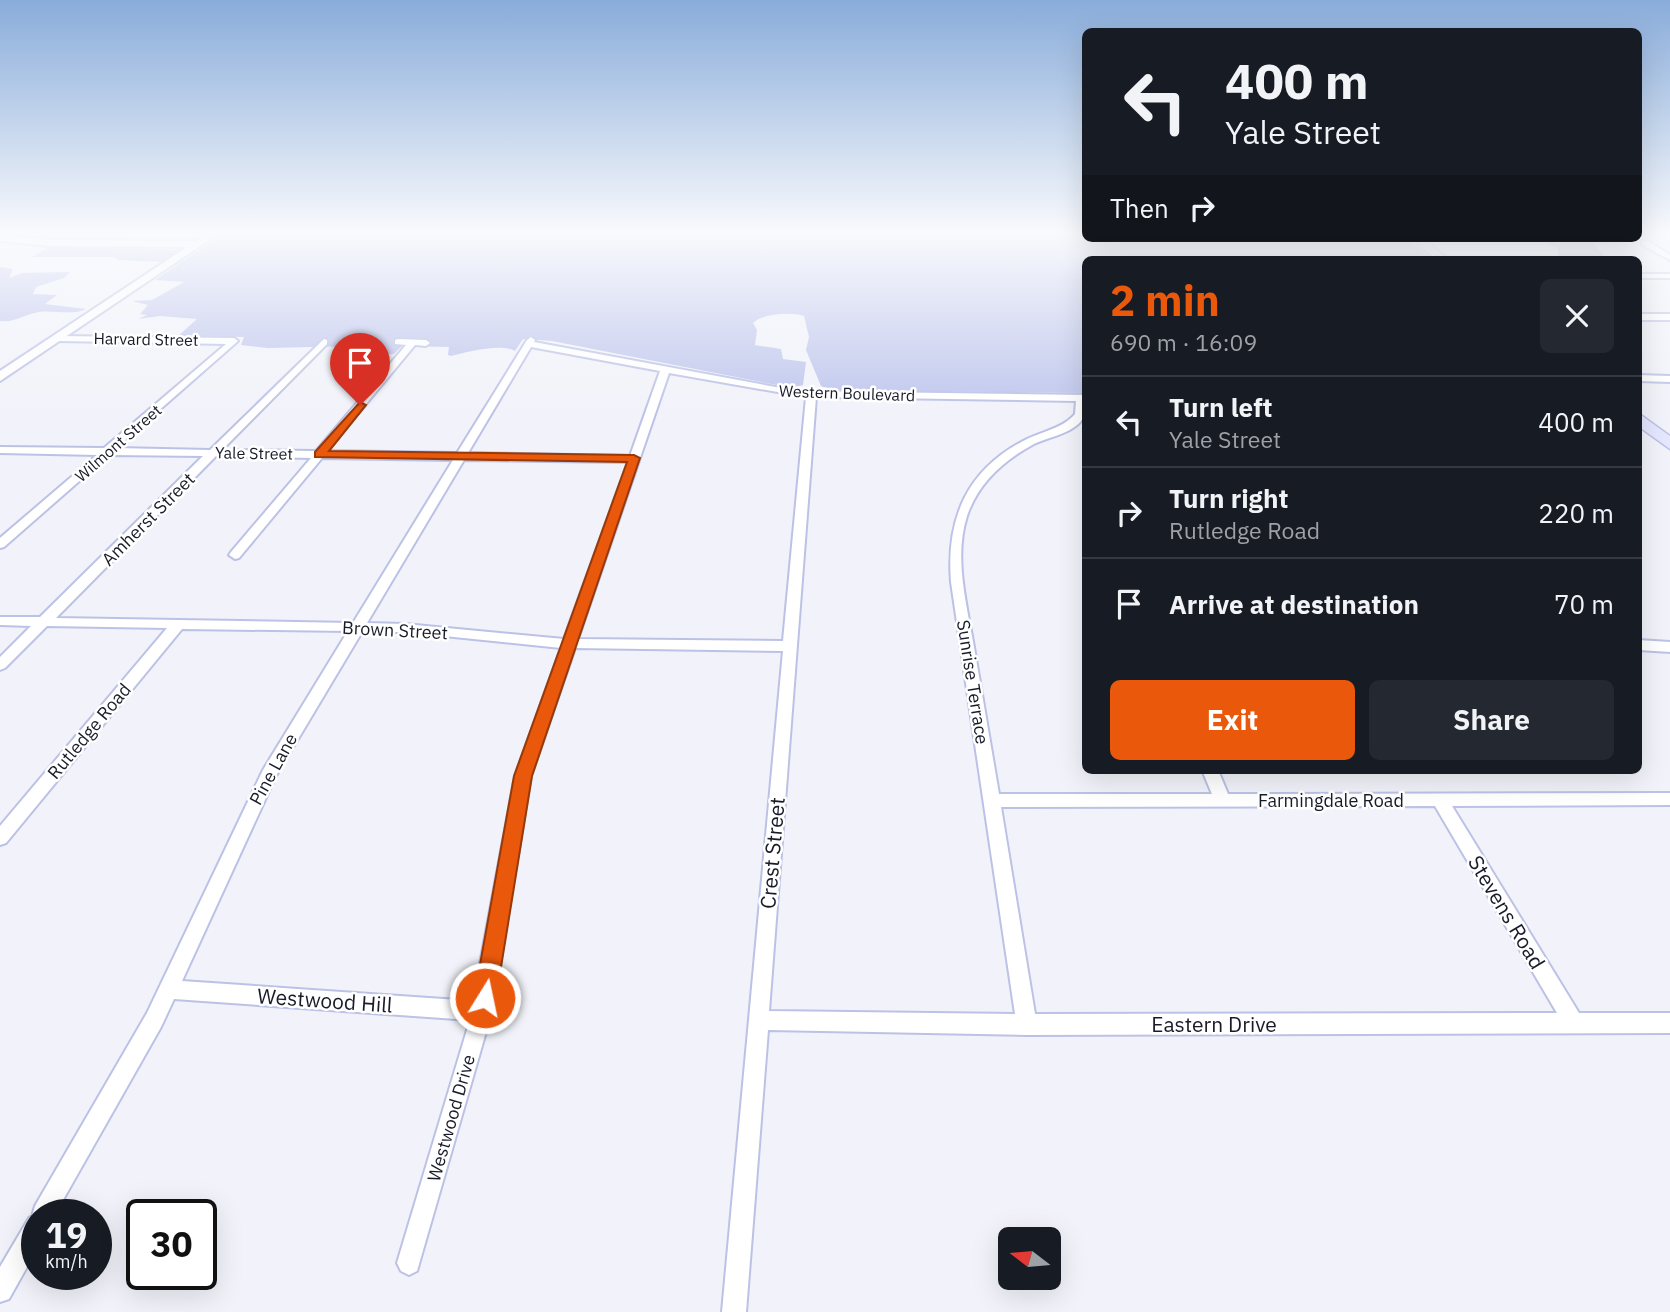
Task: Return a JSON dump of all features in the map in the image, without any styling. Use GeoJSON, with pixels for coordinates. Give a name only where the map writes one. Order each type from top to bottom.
{"type":"FeatureCollection","features":[{"type":"Feature","properties":{"kind":"main road"},"geometry":{"type":"LineString","coordinates":[[1642,421],[1670,444]]}},
{"type":"Feature","properties":{"kind":"street"},"geometry":{"type":"LineString","coordinates":[[0,377],[125,293]]}},
{"type":"Feature","properties":{"kind":"street"},"geometry":{"type":"LineString","coordinates":[[1642,317],[1670,317]]}},
{"type":"Feature","properties":{"kind":"street","name":"Harvard Street"},"geometry":{"type":"LineString","coordinates":[[59,338],[234,341]]}},
{"type":"Feature","properties":{"kind":"street","name":"Wilmont Street"},"geometry":{"type":"LineString","coordinates":[[0,544],[234,341]]}},
{"type":"Feature","properties":{"kind":"street","name":"Amherst Street"},"geometry":{"type":"LineString","coordinates":[[0,665],[213,453],[317,342],[337,342]]}},
{"type":"Feature","properties":{"kind":"street"},"geometry":{"type":"LineString","coordinates":[[398,342],[426,343]]}},
{"type":"Feature","properties":{"kind":"street","name":"Western Boulevard"},"geometry":{"type":"LineString","coordinates":[[530,342],[768,390],[811,395],[1082,398]]}},
{"type":"Feature","properties":{"kind":"street","name":"Pine Lane"},"geometry":{"type":"LineString","coordinates":[[51,1199],[169,989],[263,784],[530,342]]}},
{"type":"Feature","properties":{"kind":"street"},"geometry":{"type":"LineString","coordinates":[[235,555],[412,343]]}},
{"type":"Feature","properties":{"kind":"street","name":"Westwood Drive"},"geometry":{"type":"LineString","coordinates":[[409,1263],[482,1011],[520,790],[666,369]]}},
{"type":"Feature","properties":{"kind":"street"},"geometry":{"type":"LineString","coordinates":[[1642,379],[1670,379]]}},
{"type":"Feature","properties":{"kind":"street","name":"Crest Street"},"geometry":{"type":"LineString","coordinates":[[734,1312],[811,395]]}},
{"type":"Feature","properties":{"kind":"street","name":"Sunrise Terrace"},"geometry":{"type":"LineString","coordinates":[[1027,1024],[955,573],[956,530],[970,495],[984,477],[1016,450],[1074,421],[1081,413],[1082,406]]}},
{"type":"Feature","properties":{"kind":"street","name":"Yale Street"},"geometry":{"type":"LineString","coordinates":[[0,450],[634,458]]}},
{"type":"Feature","properties":{"kind":"street","name":"Brown Street"},"geometry":{"type":"LineString","coordinates":[[0,621],[405,628],[506,640],[569,643],[790,646]]}},
{"type":"Feature","properties":{"kind":"street","name":"Rutledge Road"},"geometry":{"type":"LineString","coordinates":[[0,838],[178,624]]}},
{"type":"Feature","properties":{"kind":"street"},"geometry":{"type":"LineString","coordinates":[[1642,645],[1670,647]]}},
{"type":"Feature","properties":{"kind":"street"},"geometry":{"type":"LineString","coordinates":[[1212,774],[1223,800]]}},
{"type":"Feature","properties":{"kind":"street","name":"Farmingdale Road"},"geometry":{"type":"LineString","coordinates":[[992,801],[1670,799]]}},
{"type":"Feature","properties":{"kind":"street","name":"Stevens Road"},"geometry":{"type":"LineString","coordinates":[[1440,800],[1574,1023]]}},
{"type":"Feature","properties":{"kind":"street","name":"Westwood Hill"},"geometry":{"type":"LineString","coordinates":[[169,989],[482,1011]]}},
{"type":"Feature","properties":{"kind":"street","name":"Eastern Drive"},"geometry":{"type":"LineString","coordinates":[[758,1020],[1027,1024],[1670,1023]]}},
{"type":"Feature","properties":{"kind":"street"},"geometry":{"type":"LineString","coordinates":[[0,1290],[21,1254]]}},
{"type":"Feature","properties":{"kind":"shaded area"},"geometry":{"type":"Polygon","coordinates":[[[0,293],[57,295],[45,304],[86,309],[75,312],[39,312],[10,321],[0,321],[0,293]]]}},
{"type":"Feature","properties":{"kind":"shaded area"},"geometry":{"type":"Polygon","coordinates":[[[164,293],[1082,293],[1082,393],[831,390],[821,386],[806,350],[809,337],[804,316],[792,314],[770,315],[753,323],[757,330],[755,345],[781,349],[783,359],[806,362],[803,385],[792,388],[552,341],[523,339],[515,351],[493,348],[451,356],[448,355],[449,347],[402,346],[394,354],[355,357],[362,348],[268,348],[241,345],[244,337],[178,336],[197,319],[160,316],[138,319],[147,315],[140,314],[148,305],[132,301],[152,300],[164,293]]]}},
{"type":"Feature","properties":{"kind":"route"},"geometry":{"type":"LineString","coordinates":[[360,405],[319,454],[634,458],[523,776],[510,836],[485,998]]}}]}
